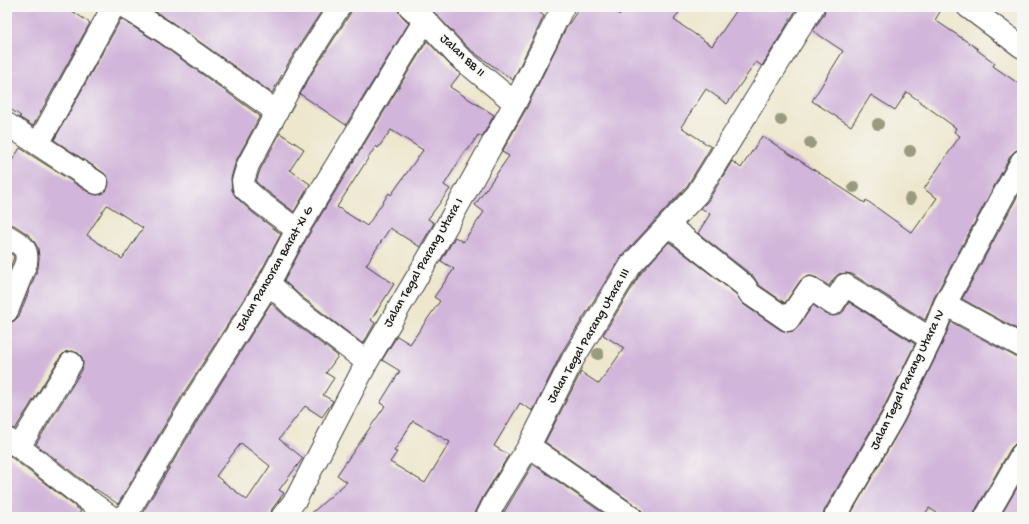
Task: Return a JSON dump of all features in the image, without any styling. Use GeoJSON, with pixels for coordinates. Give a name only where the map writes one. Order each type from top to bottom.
{"type":"FeatureCollection","features":[{"type":"Feature","properties":{"kind":"street"},"geometry":{"type":"LineString","coordinates":[[38,144],[113,7]]}},
{"type":"Feature","properties":{"kind":"street"},"geometry":{"type":"LineString","coordinates":[[125,7],[166,33],[276,112]]}},
{"type":"Feature","properties":{"kind":"street"},"geometry":{"type":"LineString","coordinates":[[297,230],[244,188],[243,181],[248,165],[276,112],[301,67],[338,7]]}},
{"type":"Feature","properties":{"kind":"street","name":"Jalan Tegal Parang Utara I"},"geometry":{"type":"LineString","coordinates":[[282,517],[296,499],[367,362],[436,246],[515,103],[562,7]]}},
{"type":"Feature","properties":{"kind":"street","name":"Jalan Tegal Parang Utara III"},"geometry":{"type":"LineString","coordinates":[[487,517],[529,446],[573,360],[631,265],[697,194],[813,7]]}},
{"type":"Feature","properties":{"kind":"street"},"geometry":{"type":"LineString","coordinates":[[968,7],[1022,47]]}},
{"type":"Feature","properties":{"kind":"street","name":"Jalan BB II"},"geometry":{"type":"LineString","coordinates":[[418,13],[458,56],[515,103]]}},
{"type":"Feature","properties":{"kind":"street","name":"Jalan Pancoran Barat XI G"},"geometry":{"type":"LineString","coordinates":[[125,517],[196,398],[270,282],[297,230],[418,13]]}},
{"type":"Feature","properties":{"kind":"street"},"geometry":{"type":"LineString","coordinates":[[7,124],[97,183]]}},
{"type":"Feature","properties":{"kind":"street","name":"Jalan Tegal Parang Utara IV"},"geometry":{"type":"LineString","coordinates":[[835,517],[893,417],[931,339],[945,304],[1022,161]]}},
{"type":"Feature","properties":{"kind":"street"},"geometry":{"type":"LineString","coordinates":[[668,225],[745,286],[750,294],[788,320],[810,288],[833,304],[844,285],[931,339]]}},
{"type":"Feature","properties":{"kind":"street"},"geometry":{"type":"LineString","coordinates":[[7,236],[21,245],[26,250],[28,255],[7,311]]}},
{"type":"Feature","properties":{"kind":"street"},"geometry":{"type":"LineString","coordinates":[[270,282],[294,307],[367,362]]}},
{"type":"Feature","properties":{"kind":"street","name":"Jalan Tegal Parang Utara IV"},"geometry":{"type":"LineString","coordinates":[[945,304],[1022,346]]}},
{"type":"Feature","properties":{"kind":"street"},"geometry":{"type":"LineString","coordinates":[[71,364],[13,443],[111,517]]}},
{"type":"Feature","properties":{"kind":"street"},"geometry":{"type":"LineString","coordinates":[[529,446],[631,517]]}},
{"type":"Feature","properties":{"kind":"street"},"geometry":{"type":"LineString","coordinates":[[986,517],[1022,454]]}},
{"type":"Feature","properties":{"kind":"building"},"geometry":{"type":"Polygon","coordinates":[[[7,7],[66,7],[90,23],[33,126],[7,107],[7,7]]]}},
{"type":"Feature","properties":{"kind":"building"},"geometry":{"type":"Polygon","coordinates":[[[148,7],[324,7],[290,60],[272,93],[148,7]]]}},
{"type":"Feature","properties":{"kind":"building"},"geometry":{"type":"Polygon","coordinates":[[[351,7],[398,7],[398,11],[409,23],[346,125],[300,94],[350,14],[351,7]]]}},
{"type":"Feature","properties":{"kind":"building"},"geometry":{"type":"Polygon","coordinates":[[[429,7],[533,7],[544,16],[513,80],[467,47],[429,7]]]}},
{"type":"Feature","properties":{"kind":"building"},"geometry":{"type":"Polygon","coordinates":[[[580,7],[608,7],[620,15],[626,7],[682,7],[674,20],[712,46],[739,7],[798,7],[762,66],[756,62],[727,104],[706,89],[681,127],[711,147],[687,186],[620,258],[562,352],[533,411],[520,403],[494,446],[509,455],[483,497],[476,511],[475,517],[307,517],[347,482],[337,475],[385,406],[380,403],[400,371],[382,360],[397,336],[410,344],[440,301],[434,297],[454,269],[441,261],[455,237],[463,242],[484,212],[475,205],[509,156],[502,152],[526,109],[566,28],[580,7]],[[413,421],[394,451],[397,452],[390,462],[425,483],[450,442],[413,421]]]}},
{"type":"Feature","properties":{"kind":"building"},"geometry":{"type":"Polygon","coordinates":[[[825,7],[943,7],[935,20],[978,49],[977,50],[995,63],[993,66],[1022,86],[1022,147],[1011,155],[934,298],[925,320],[852,274],[846,273],[839,274],[834,278],[829,286],[817,278],[811,276],[804,277],[785,303],[759,285],[753,276],[698,233],[710,214],[701,208],[708,201],[732,161],[741,168],[762,136],[865,203],[866,200],[912,233],[937,198],[924,189],[960,136],[954,132],[956,128],[907,92],[895,110],[871,95],[851,126],[812,101],[843,51],[813,31],[824,14],[825,7]]]}},
{"type":"Feature","properties":{"kind":"building"},"geometry":{"type":"Polygon","coordinates":[[[121,19],[159,43],[260,116],[236,161],[231,178],[232,190],[236,197],[252,212],[281,234],[258,277],[185,391],[118,504],[96,489],[95,490],[36,444],[82,370],[82,357],[78,353],[71,351],[65,352],[61,356],[15,429],[7,427],[7,323],[14,321],[19,316],[38,268],[39,258],[38,248],[32,238],[14,225],[7,224],[7,168],[20,148],[90,193],[97,195],[102,194],[107,190],[109,183],[108,178],[104,173],[54,140],[121,19]],[[107,205],[87,235],[122,259],[143,228],[107,205]]]}},
{"type":"Feature","properties":{"kind":"building"},"geometry":{"type":"Polygon","coordinates":[[[427,41],[460,74],[450,87],[494,115],[482,137],[478,135],[468,150],[466,150],[444,185],[450,189],[428,219],[434,223],[420,247],[390,228],[366,265],[394,284],[371,320],[375,323],[363,344],[302,297],[284,281],[308,236],[427,41]],[[391,130],[378,148],[376,146],[337,207],[367,226],[389,193],[391,195],[423,150],[391,130]]]}},
{"type":"Feature","properties":{"kind":"building"},"geometry":{"type":"Polygon","coordinates":[[[280,133],[304,149],[290,170],[310,184],[294,212],[256,182],[260,170],[280,133]]]}},
{"type":"Feature","properties":{"kind":"building"},"geometry":{"type":"Polygon","coordinates":[[[1022,188],[1022,332],[962,299],[1022,188]]]}},
{"type":"Feature","properties":{"kind":"building"},"geometry":{"type":"Polygon","coordinates":[[[669,242],[736,294],[743,304],[781,330],[787,332],[794,331],[813,305],[826,314],[833,316],[839,315],[844,311],[849,302],[915,344],[882,411],[824,511],[823,517],[644,517],[642,511],[638,507],[545,442],[581,372],[599,384],[624,348],[603,335],[641,273],[669,242]]]}},
{"type":"Feature","properties":{"kind":"building"},"geometry":{"type":"Polygon","coordinates":[[[7,251],[14,257],[7,277],[7,251]]]}},
{"type":"Feature","properties":{"kind":"building"},"geometry":{"type":"Polygon","coordinates":[[[271,303],[286,317],[338,356],[326,373],[334,378],[323,395],[333,401],[322,417],[305,406],[279,439],[303,458],[279,490],[284,493],[272,509],[270,517],[140,517],[207,405],[271,303]],[[241,443],[216,476],[247,500],[270,466],[241,443]]]}},
{"type":"Feature","properties":{"kind":"building"},"geometry":{"type":"Polygon","coordinates":[[[951,322],[1016,357],[1022,358],[1022,442],[1016,443],[1011,448],[975,511],[974,517],[943,517],[929,508],[923,517],[849,517],[904,422],[942,344],[951,322]]]}},
{"type":"Feature","properties":{"kind":"building"},"geometry":{"type":"Polygon","coordinates":[[[7,454],[81,511],[77,517],[7,517],[7,454]]]}},
{"type":"Feature","properties":{"kind":"building"},"geometry":{"type":"Polygon","coordinates":[[[533,464],[603,513],[601,517],[501,517],[533,464]]]}},
{"type":"Feature","properties":{"kind":"building"},"geometry":{"type":"Polygon","coordinates":[[[1022,479],[1022,517],[1000,517],[1022,479]]]}}]}
